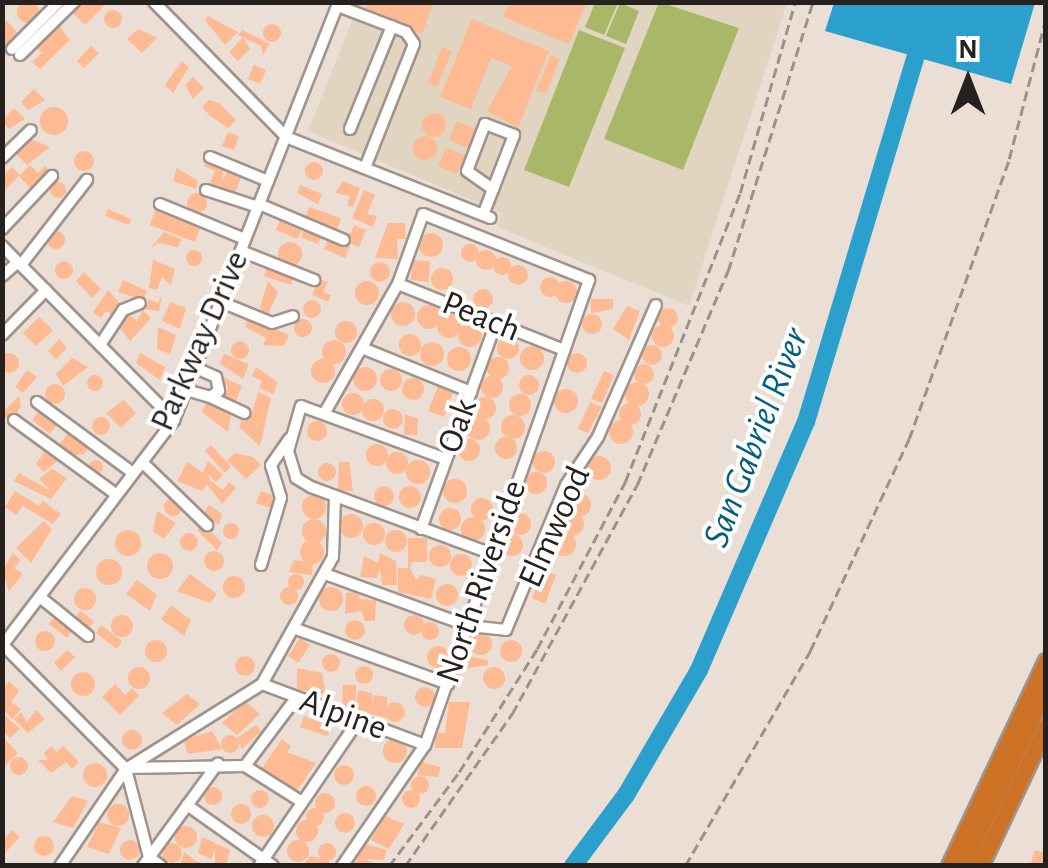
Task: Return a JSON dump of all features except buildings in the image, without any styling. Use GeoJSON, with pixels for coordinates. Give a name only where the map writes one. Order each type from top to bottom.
{"type":"FeatureCollection","features":[{"type":"Feature","properties":{"kind":"highway"},"geometry":{"type":"LineString","coordinates":[[950,866],[1046,661]]}},
{"type":"Feature","properties":{"kind":"highway"},"geometry":{"type":"LineString","coordinates":[[963,866],[1046,689]]}},
{"type":"Feature","properties":{"kind":"highway"},"geometry":{"type":"LineString","coordinates":[[978,866],[1046,704]]}},
{"type":"Feature","properties":{"kind":"highway"},"geometry":{"type":"LineString","coordinates":[[978,866],[1046,726]]}},
{"type":"Feature","properties":{"kind":"street"},"geometry":{"type":"LineString","coordinates":[[59,2],[16,52],[74,2]]}},
{"type":"Feature","properties":{"kind":"street"},"geometry":{"type":"LineString","coordinates":[[154,2],[286,136],[487,217],[493,189],[514,135],[484,124],[467,171],[493,189]]}},
{"type":"Feature","properties":{"kind":"street"},"geometry":{"type":"LineString","coordinates":[[338,4],[392,26],[414,44],[365,168]]}},
{"type":"Feature","properties":{"kind":"street","name":"Parkway Drive"},"geometry":{"type":"LineString","coordinates":[[3,645],[174,420],[338,4]]}},
{"type":"Feature","properties":{"kind":"street"},"geometry":{"type":"LineString","coordinates":[[350,129],[392,26]]}},
{"type":"Feature","properties":{"kind":"street"},"geometry":{"type":"LineString","coordinates":[[2,158],[31,130]]}},
{"type":"Feature","properties":{"kind":"street"},"geometry":{"type":"LineString","coordinates":[[210,157],[268,181]]}},
{"type":"Feature","properties":{"kind":"street"},"geometry":{"type":"LineString","coordinates":[[2,228],[52,176]]}},
{"type":"Feature","properties":{"kind":"street"},"geometry":{"type":"LineString","coordinates":[[2,276],[19,263],[87,180]]}},
{"type":"Feature","properties":{"kind":"street"},"geometry":{"type":"LineString","coordinates":[[206,190],[344,240]]}},
{"type":"Feature","properties":{"kind":"street"},"geometry":{"type":"LineString","coordinates":[[160,204],[246,239]]}},
{"type":"Feature","properties":{"kind":"street","name":"North Riverside"},"geometry":{"type":"LineString","coordinates":[[342,866],[425,745],[469,626],[466,618],[589,280],[423,214],[398,284]]}},
{"type":"Feature","properties":{"kind":"street"},"geometry":{"type":"LineString","coordinates":[[2,246],[174,420]]}},
{"type":"Feature","properties":{"kind":"street"},"geometry":{"type":"LineString","coordinates":[[241,251],[314,280]]}},
{"type":"Feature","properties":{"kind":"street"},"geometry":{"type":"LineString","coordinates":[[324,414],[398,284]]}},
{"type":"Feature","properties":{"kind":"street","name":"Peach"},"geometry":{"type":"LineString","coordinates":[[398,284],[564,350]]}},
{"type":"Feature","properties":{"kind":"street"},"geometry":{"type":"LineString","coordinates":[[2,335],[46,290]]}},
{"type":"Feature","properties":{"kind":"street"},"geometry":{"type":"LineString","coordinates":[[220,302],[272,323],[293,316]]}},
{"type":"Feature","properties":{"kind":"street"},"geometry":{"type":"LineString","coordinates":[[100,345],[123,310],[140,303]]}},
{"type":"Feature","properties":{"kind":"street","name":"Elmwood"},"geometry":{"type":"LineString","coordinates":[[325,574],[469,626],[506,630],[516,619],[566,486],[598,438],[656,305]]}},
{"type":"Feature","properties":{"kind":"street","name":"Oak"},"geometry":{"type":"LineString","coordinates":[[420,529],[496,323]]}},
{"type":"Feature","properties":{"kind":"street"},"geometry":{"type":"LineString","coordinates":[[362,348],[471,392]]}},
{"type":"Feature","properties":{"kind":"street"},"geometry":{"type":"LineString","coordinates":[[194,367],[218,380],[210,397]]}},
{"type":"Feature","properties":{"kind":"street"},"geometry":{"type":"LineString","coordinates":[[186,390],[246,413]]}},
{"type":"Feature","properties":{"kind":"street"},"geometry":{"type":"LineString","coordinates":[[37,402],[133,474]]}},
{"type":"Feature","properties":{"kind":"street"},"geometry":{"type":"LineString","coordinates":[[261,565],[281,498],[271,465],[290,438],[301,406],[446,460]]}},
{"type":"Feature","properties":{"kind":"street"},"geometry":{"type":"LineString","coordinates":[[14,420],[116,496]]}},
{"type":"Feature","properties":{"kind":"street"},"geometry":{"type":"LineString","coordinates":[[290,438],[296,478],[335,498],[489,553]]}},
{"type":"Feature","properties":{"kind":"street"},"geometry":{"type":"LineString","coordinates":[[142,462],[206,525]]}},
{"type":"Feature","properties":{"kind":"street"},"geometry":{"type":"LineString","coordinates":[[60,866],[126,768],[262,684],[325,574],[336,537],[335,498]]}},
{"type":"Feature","properties":{"kind":"street"},"geometry":{"type":"LineString","coordinates":[[40,596],[88,636]]}},
{"type":"Feature","properties":{"kind":"street"},"geometry":{"type":"LineString","coordinates":[[296,629],[448,684]]}},
{"type":"Feature","properties":{"kind":"street"},"geometry":{"type":"LineString","coordinates":[[3,645],[126,768],[146,861]]}},
{"type":"Feature","properties":{"kind":"street","name":"Alpine"},"geometry":{"type":"LineString","coordinates":[[262,684],[425,745]]}},
{"type":"Feature","properties":{"kind":"street"},"geometry":{"type":"LineString","coordinates":[[245,766],[296,698]]}},
{"type":"Feature","properties":{"kind":"street"},"geometry":{"type":"LineString","coordinates":[[187,805],[265,863],[358,721]]}},
{"type":"Feature","properties":{"kind":"street"},"geometry":{"type":"LineString","coordinates":[[126,768],[218,763],[245,766],[302,802]]}},
{"type":"Feature","properties":{"kind":"street"},"geometry":{"type":"LineString","coordinates":[[146,861],[218,763]]}},
{"type":"Feature","properties":{"kind":"street"},"geometry":{"type":"LineString","coordinates":[[146,861],[161,866]]}},
{"type":"Feature","properties":{"kind":"path"},"geometry":{"type":"LineString","coordinates":[[389,866],[459,772],[538,649],[618,497],[696,314],[748,168],[795,2]]}},
{"type":"Feature","properties":{"kind":"path"},"geometry":{"type":"LineString","coordinates":[[405,866],[512,714],[637,486],[728,271],[814,2]]}},
{"type":"Feature","properties":{"kind":"path"},"geometry":{"type":"LineString","coordinates":[[686,866],[810,651],[882,502],[952,330],[1046,18]]}},
{"type":"Feature","properties":{"kind":"shaded area"},"geometry":{"type":"Polygon","coordinates":[[[359,3],[787,3],[689,306],[497,227],[502,213],[308,131],[359,3]]]}},
{"type":"Feature","properties":{"kind":"green space"},"geometry":{"type":"Polygon","coordinates":[[[659,2],[739,28],[683,170],[604,139],[659,2]]]}},
{"type":"Feature","properties":{"kind":"green space"},"geometry":{"type":"Polygon","coordinates":[[[595,3],[618,3],[604,35],[585,27],[595,3]]]}},
{"type":"Feature","properties":{"kind":"green space"},"geometry":{"type":"Polygon","coordinates":[[[620,3],[639,11],[626,44],[606,36],[620,3]]]}},
{"type":"Feature","properties":{"kind":"green space"},"geometry":{"type":"Polygon","coordinates":[[[579,30],[625,48],[569,187],[524,170],[579,30]]]}},
{"type":"Feature","properties":{"kind":"water"},"geometry":{"type":"Polygon","coordinates":[[[834,2],[1035,3],[1011,84],[825,31],[834,2]]]}},
{"type":"Feature","properties":{"kind":"waterway","name":"San Gabriel River"},"geometry":{"type":"LineString","coordinates":[[573,866],[626,795],[699,670],[806,422],[932,2]]}}]}
